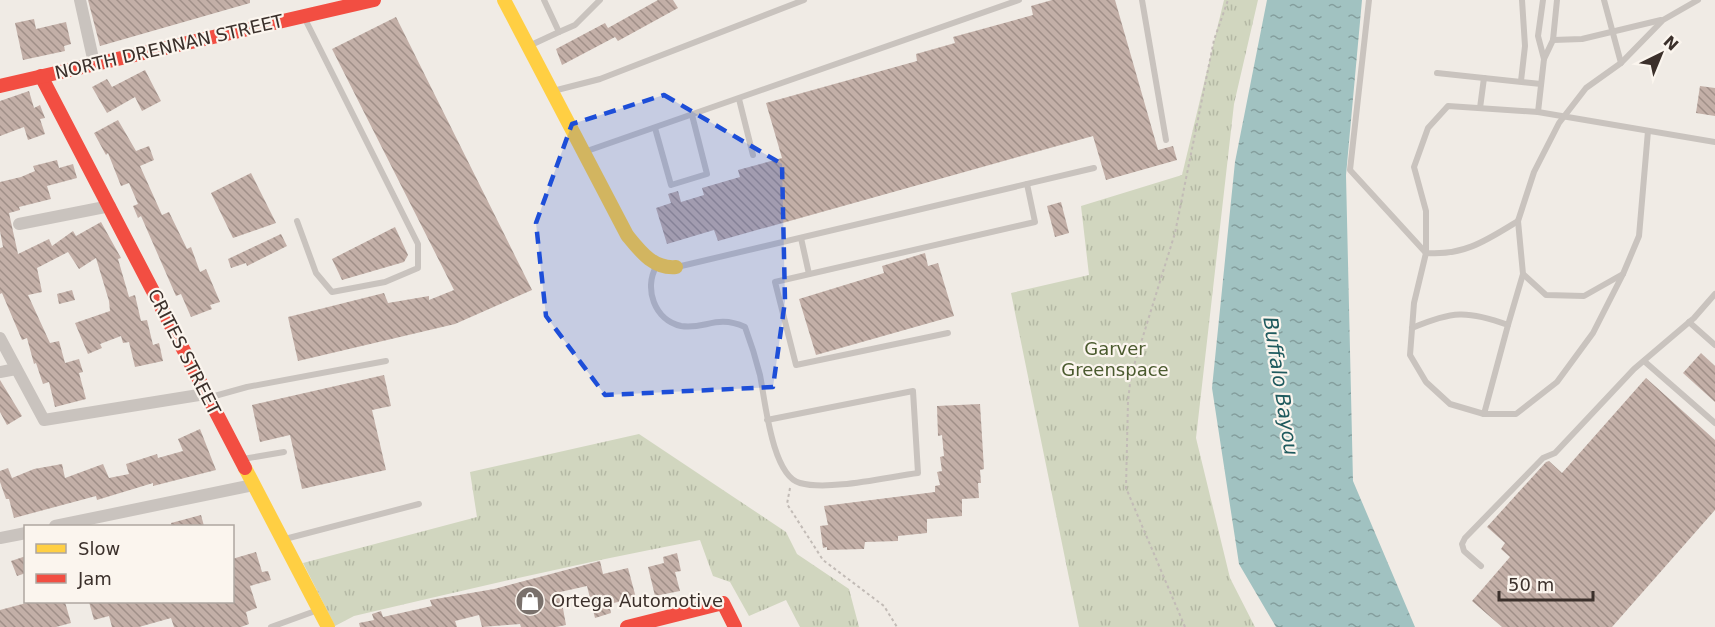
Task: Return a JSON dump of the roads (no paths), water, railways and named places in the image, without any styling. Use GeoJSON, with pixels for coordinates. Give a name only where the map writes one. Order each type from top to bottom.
{"type":"FeatureCollection","features":[{"type":"Feature","properties":{"kind":"street"},"geometry":{"type":"LineString","coordinates":[[80,0],[94,63]]}},
{"type":"Feature","properties":{"kind":"street","name":"NORTH DRENNAN STREET"},"geometry":{"type":"LineString","coordinates":[[0,86],[374,0]]}},
{"type":"Feature","properties":{"kind":"street"},"geometry":{"type":"LineString","coordinates":[[504,0],[627,235],[647,260],[670,269],[676,267]]}},
{"type":"Feature","properties":{"kind":"street","name":"CRITES STREET"},"geometry":{"type":"LineString","coordinates":[[41,76],[328,627]]}},
{"type":"Feature","properties":{"kind":"street"},"geometry":{"type":"LineString","coordinates":[[19,224],[110,206]]}},
{"type":"Feature","properties":{"kind":"street"},"geometry":{"type":"LineString","coordinates":[[0,338],[44,420],[207,396]]}},
{"type":"Feature","properties":{"kind":"street"},"geometry":{"type":"LineString","coordinates":[[0,372],[16,369]]}},
{"type":"Feature","properties":{"kind":"street"},"geometry":{"type":"LineString","coordinates":[[60,525],[253,485]]}},
{"type":"Feature","properties":{"kind":"street"},"geometry":{"type":"LineString","coordinates":[[0,538],[24,533]]}},
{"type":"Feature","properties":{"kind":"street"},"geometry":{"type":"LineString","coordinates":[[627,627],[723,603],[735,627]]}},
{"type":"Feature","properties":{"kind":"lane"},"geometry":{"type":"LineString","coordinates":[[544,0],[559,32]]}},
{"type":"Feature","properties":{"kind":"lane"},"geometry":{"type":"LineString","coordinates":[[528,46],[575,25],[600,0]]}},
{"type":"Feature","properties":{"kind":"lane"},"geometry":{"type":"LineString","coordinates":[[552,91],[600,79],[804,0]]}},
{"type":"Feature","properties":{"kind":"lane"},"geometry":{"type":"LineString","coordinates":[[584,152],[1019,0]]}},
{"type":"Feature","properties":{"kind":"lane"},"geometry":{"type":"LineString","coordinates":[[1142,0],[1166,140]]}},
{"type":"Feature","properties":{"kind":"lane"},"geometry":{"type":"LineString","coordinates":[[1369,0],[1350,170],[1426,253],[1449,255],[1482,243],[1518,221]]}},
{"type":"Feature","properties":{"kind":"lane"},"geometry":{"type":"LineString","coordinates":[[1521,81],[1526,46],[1522,0]]}},
{"type":"Feature","properties":{"kind":"lane"},"geometry":{"type":"LineString","coordinates":[[1543,0],[1538,36],[1544,59]]}},
{"type":"Feature","properties":{"kind":"lane"},"geometry":{"type":"LineString","coordinates":[[1538,112],[1544,59],[1552,40],[1557,0]]}},
{"type":"Feature","properties":{"kind":"lane"},"geometry":{"type":"LineString","coordinates":[[1604,0],[1610,32],[1620,63]]}},
{"type":"Feature","properties":{"kind":"lane"},"geometry":{"type":"LineString","coordinates":[[1484,414],[1523,274],[1518,221],[1534,172],[1563,117],[1586,88],[1620,63],[1663,20],[1698,0]]}},
{"type":"Feature","properties":{"kind":"lane"},"geometry":{"type":"LineString","coordinates":[[297,221],[316,273],[332,292],[385,282],[418,268],[418,244],[304,17]]}},
{"type":"Feature","properties":{"kind":"lane"},"geometry":{"type":"LineString","coordinates":[[1552,40],[1582,39],[1663,20]]}},
{"type":"Feature","properties":{"kind":"lane"},"geometry":{"type":"LineString","coordinates":[[1437,73],[1541,84]]}},
{"type":"Feature","properties":{"kind":"lane"},"geometry":{"type":"LineString","coordinates":[[1480,108],[1484,78]]}},
{"type":"Feature","properties":{"kind":"lane"},"geometry":{"type":"LineString","coordinates":[[739,99],[753,155]]}},
{"type":"Feature","properties":{"kind":"lane"},"geometry":{"type":"LineString","coordinates":[[1648,131],[1639,236],[1623,274],[1593,333],[1557,382],[1516,414],[1484,414],[1450,404],[1426,382],[1410,355],[1414,303],[1426,253],[1426,212],[1414,167],[1428,128],[1448,106],[1538,112],[1715,142]]}},
{"type":"Feature","properties":{"kind":"lane"},"geometry":{"type":"LineString","coordinates":[[655,128],[671,185],[707,174],[692,116]]}},
{"type":"Feature","properties":{"kind":"lane"},"geometry":{"type":"LineString","coordinates":[[676,267],[1094,168]]}},
{"type":"Feature","properties":{"kind":"lane"},"geometry":{"type":"LineString","coordinates":[[948,333],[796,365],[775,282],[1035,222],[1027,184]]}},
{"type":"Feature","properties":{"kind":"lane"},"geometry":{"type":"LineString","coordinates":[[801,238],[809,274]]}},
{"type":"Feature","properties":{"kind":"lane"},"geometry":{"type":"LineString","coordinates":[[658,264],[649,287],[655,305],[667,319],[682,326],[730,320],[745,327],[760,374],[767,420],[783,470],[797,483],[821,486],[918,473],[913,392],[767,420]]}},
{"type":"Feature","properties":{"kind":"lane"},"geometry":{"type":"LineString","coordinates":[[1523,274],[1546,295],[1584,296],[1623,274]]}},
{"type":"Feature","properties":{"kind":"lane"},"geometry":{"type":"LineString","coordinates":[[1481,566],[1464,551],[1462,544],[1465,538],[1543,458],[1555,453],[1644,360],[1689,322],[1715,294]]}},
{"type":"Feature","properties":{"kind":"lane"},"geometry":{"type":"LineString","coordinates":[[1412,328],[1442,315],[1464,313],[1508,325]]}},
{"type":"Feature","properties":{"kind":"lane"},"geometry":{"type":"LineString","coordinates":[[1689,322],[1715,345]]}},
{"type":"Feature","properties":{"kind":"lane"},"geometry":{"type":"LineString","coordinates":[[1644,360],[1715,423]]}},
{"type":"Feature","properties":{"kind":"lane"},"geometry":{"type":"LineString","coordinates":[[207,396],[386,361]]}},
{"type":"Feature","properties":{"kind":"lane"},"geometry":{"type":"LineString","coordinates":[[239,460],[284,452]]}},
{"type":"Feature","properties":{"kind":"lane"},"geometry":{"type":"LineString","coordinates":[[282,540],[419,504]]}},
{"type":"Feature","properties":{"kind":"lane"},"geometry":{"type":"LineString","coordinates":[[271,627],[319,610]]}},
{"type":"Feature","properties":{"kind":"water","name":"Buffalo Bayou"},"geometry":{"type":"Polygon","coordinates":[[[1267,0],[1362,0],[1346,175],[1353,481],[1415,627],[1276,627],[1239,564],[1212,388],[1235,162],[1267,0]]]}},
{"type":"Feature","properties":{"kind":"place","name":"Ortega Automotive"},"geometry":{"type":"Point","coordinates":[530,601]}},
{"type":"Feature","properties":{"kind":"park label","name":"Garver Greenspace"},"geometry":{"type":"Point","coordinates":[1115,359]}}]}
